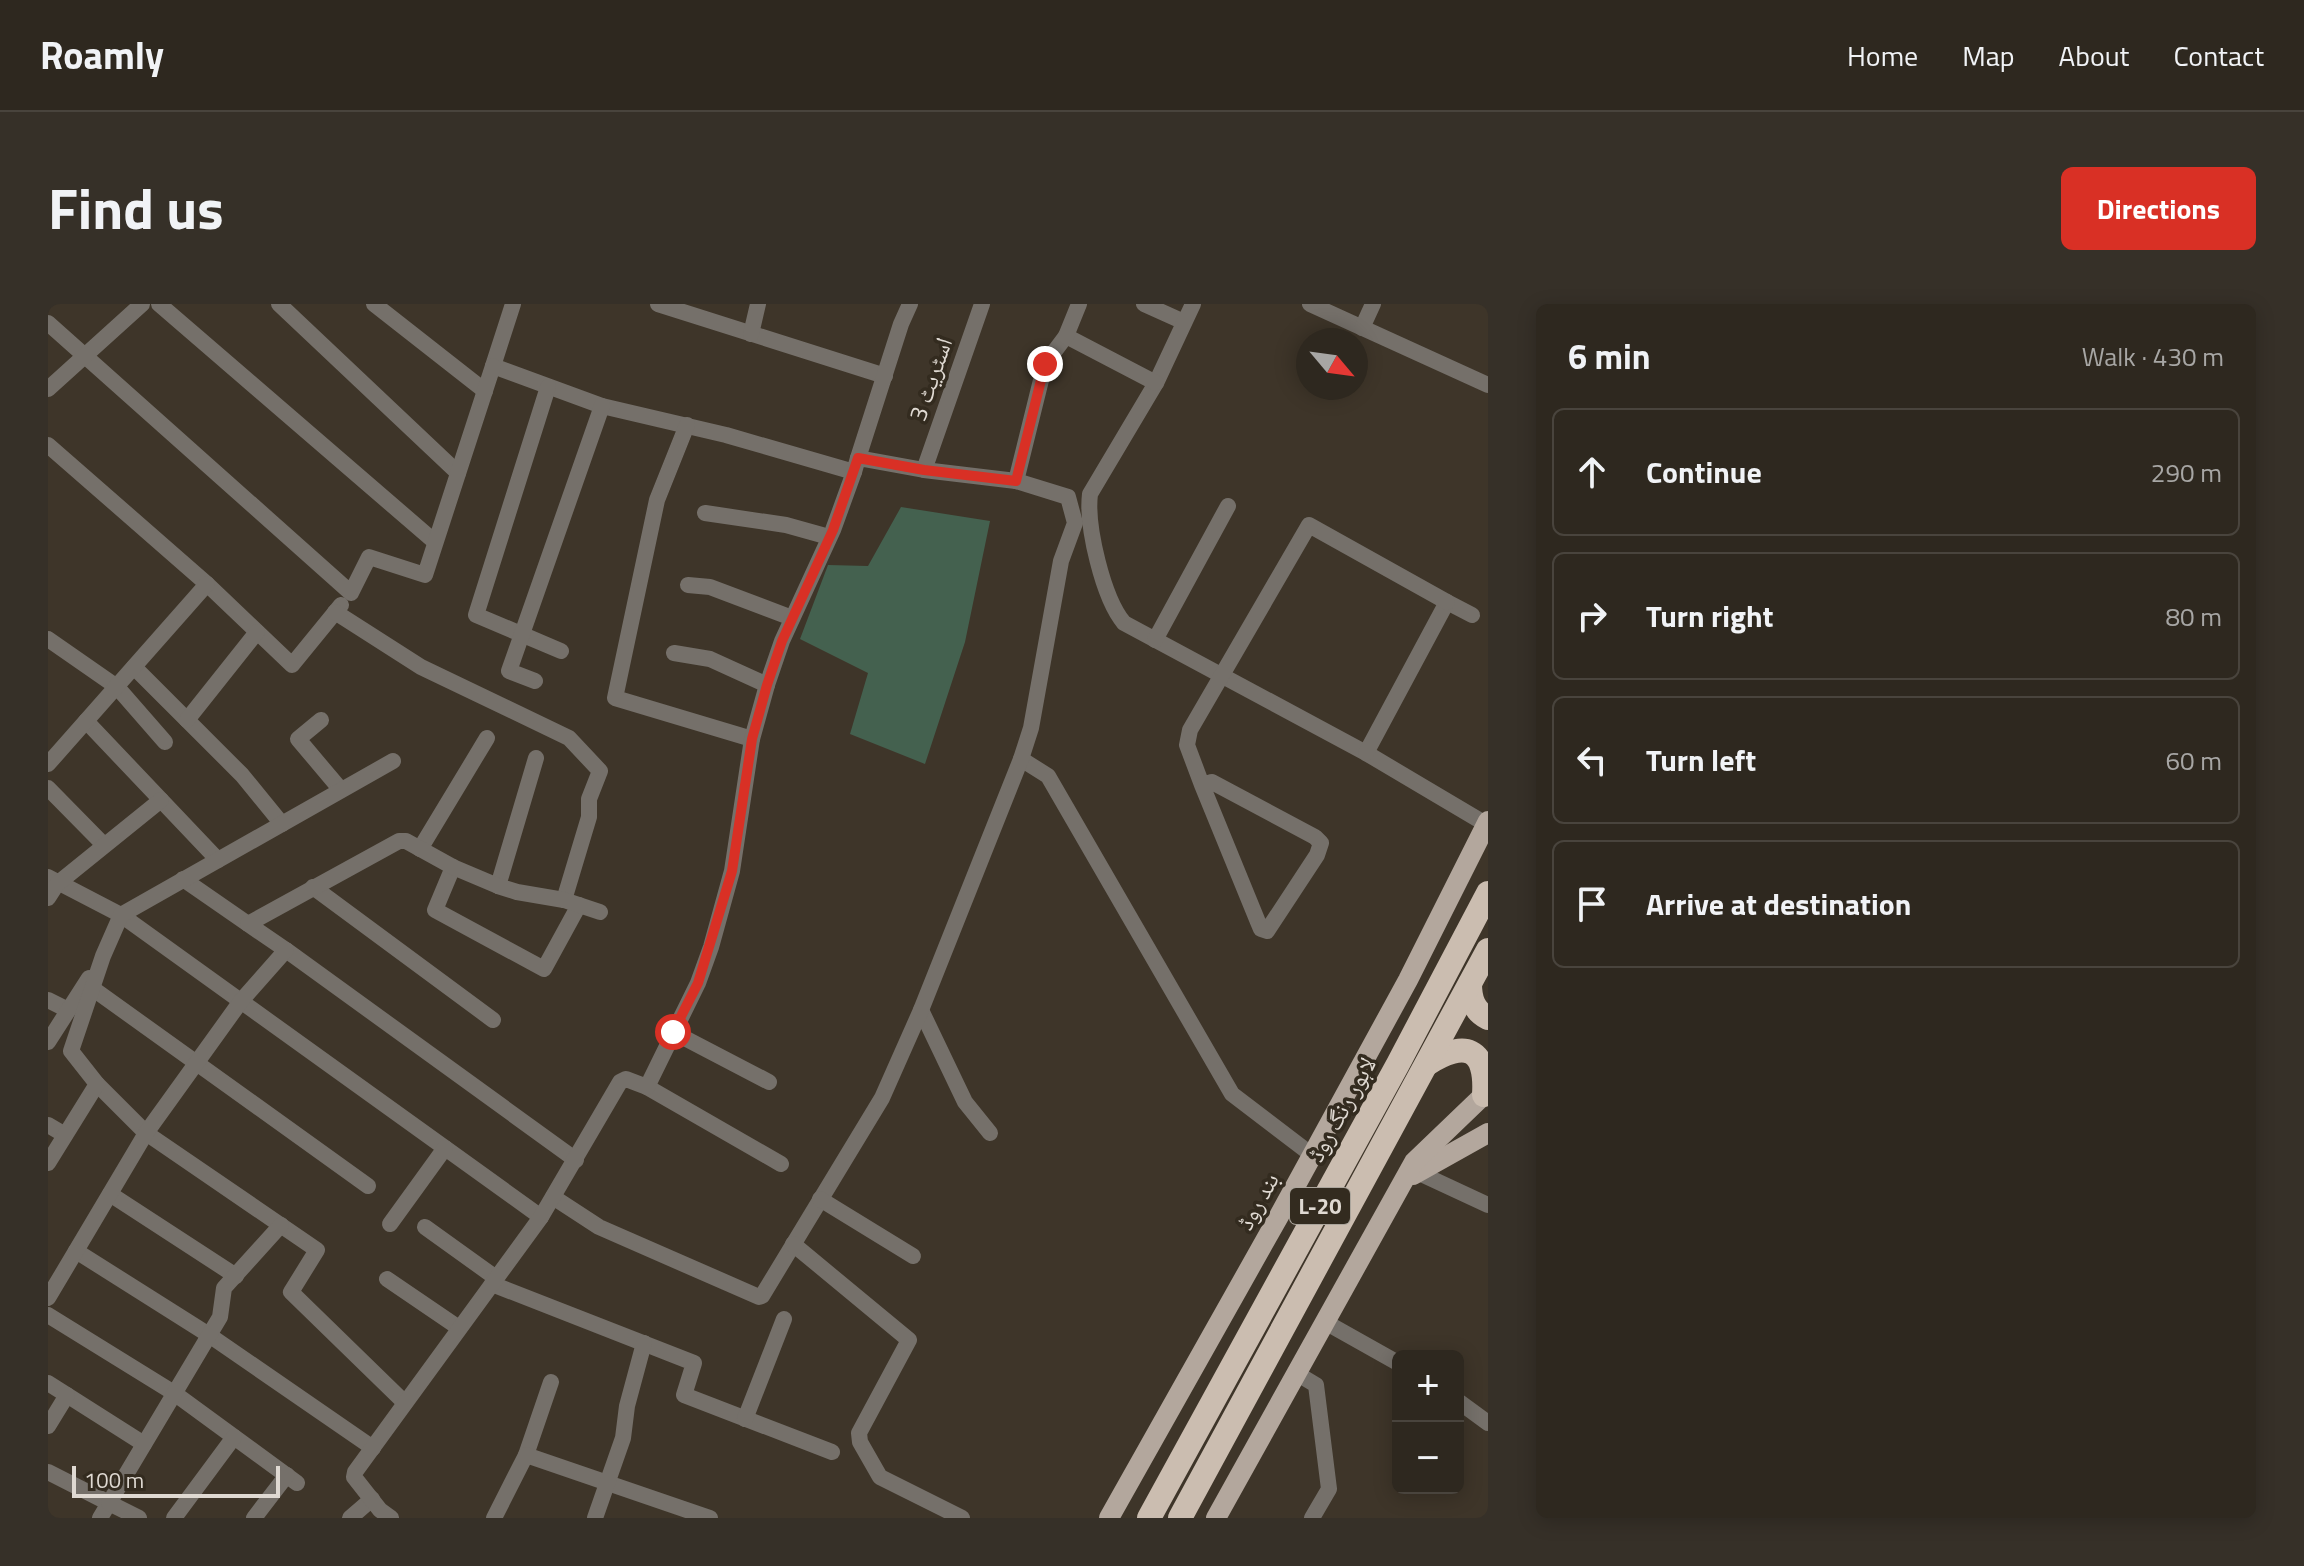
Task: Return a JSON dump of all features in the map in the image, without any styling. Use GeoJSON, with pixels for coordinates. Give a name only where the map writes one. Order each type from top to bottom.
{"type":"FeatureCollection","features":[{"type":"Feature","properties":{"kind":"highway","name":"لاہور رنگ روڈ"},"geometry":{"type":"LineString","coordinates":[[1149,1518],[1398,1064],[1488,893]]}},
{"type":"Feature","properties":{"kind":"highway","name":"L-20"},"geometry":{"type":"LineString","coordinates":[[1180,1518],[1488,950]]}},
{"type":"Feature","properties":{"kind":"highway"},"geometry":{"type":"LineString","coordinates":[[1470,984],[1474,1006],[1488,1018]]}},
{"type":"Feature","properties":{"kind":"highway"},"geometry":{"type":"LineString","coordinates":[[1427,1064],[1448,1051],[1465,1050],[1484,1069],[1486,1093]]}},
{"type":"Feature","properties":{"kind":"main road","name":"بند روڈ"},"geometry":{"type":"LineString","coordinates":[[1109,1518],[1408,980],[1487,822]]}},
{"type":"Feature","properties":{"kind":"main road"},"geometry":{"type":"LineString","coordinates":[[1216,1518],[1414,1162],[1486,1093]]}},
{"type":"Feature","properties":{"kind":"main road"},"geometry":{"type":"LineString","coordinates":[[1400,1185],[1417,1172],[1488,1133]]}},
{"type":"Feature","properties":{"kind":"street"},"geometry":{"type":"LineString","coordinates":[[159,304],[435,542]]}},
{"type":"Feature","properties":{"kind":"street"},"geometry":{"type":"LineString","coordinates":[[279,304],[458,473]]}},
{"type":"Feature","properties":{"kind":"street"},"geometry":{"type":"LineString","coordinates":[[374,304],[485,391]]}},
{"type":"Feature","properties":{"kind":"street"},"geometry":{"type":"LineString","coordinates":[[48,445],[207,584],[292,665],[351,593],[369,557],[425,575],[513,304]]}},
{"type":"Feature","properties":{"kind":"street"},"geometry":{"type":"LineString","coordinates":[[658,304],[885,376]]}},
{"type":"Feature","properties":{"kind":"street"},"geometry":{"type":"LineString","coordinates":[[751,334],[758,304]]}},
{"type":"Feature","properties":{"kind":"street"},"geometry":{"type":"LineString","coordinates":[[647,1087],[702,971],[732,871],[752,739],[767,685],[792,618],[829,537],[910,304]]}},
{"type":"Feature","properties":{"kind":"street","name":"اسٹریٹ 3"},"geometry":{"type":"LineString","coordinates":[[924,470],[982,304]]}},
{"type":"Feature","properties":{"kind":"street"},"geometry":{"type":"LineString","coordinates":[[1016,481],[1045,364],[1066,336],[1079,304]]}},
{"type":"Feature","properties":{"kind":"street"},"geometry":{"type":"LineString","coordinates":[[1144,304],[1184,322]]}},
{"type":"Feature","properties":{"kind":"street"},"geometry":{"type":"LineString","coordinates":[[1193,304],[1156,383],[1090,494],[1088,509],[1106,593],[1114,610],[1124,623],[1487,822]]}},
{"type":"Feature","properties":{"kind":"street"},"geometry":{"type":"LineString","coordinates":[[1310,304],[1362,328],[1373,304]]}},
{"type":"Feature","properties":{"kind":"street"},"geometry":{"type":"LineString","coordinates":[[48,389],[135,306]]}},
{"type":"Feature","properties":{"kind":"street"},"geometry":{"type":"LineString","coordinates":[[48,323],[351,593]]}},
{"type":"Feature","properties":{"kind":"street"},"geometry":{"type":"LineString","coordinates":[[1368,331],[1488,385]]}},
{"type":"Feature","properties":{"kind":"street"},"geometry":{"type":"LineString","coordinates":[[1066,336],[1156,383]]}},
{"type":"Feature","properties":{"kind":"street"},"geometry":{"type":"LineString","coordinates":[[493,366],[602,406],[856,465],[1016,481],[1068,497],[1075,523],[1061,561],[1031,728],[921,1010],[882,1098],[762,1296],[599,1227],[553,1197]]}},
{"type":"Feature","properties":{"kind":"street"},"geometry":{"type":"LineString","coordinates":[[548,387],[476,615],[561,651]]}},
{"type":"Feature","properties":{"kind":"street"},"geometry":{"type":"LineString","coordinates":[[535,681],[509,671],[602,406]]}},
{"type":"Feature","properties":{"kind":"street"},"geometry":{"type":"LineString","coordinates":[[687,425],[657,500],[615,698],[752,739]]}},
{"type":"Feature","properties":{"kind":"street"},"geometry":{"type":"LineString","coordinates":[[1155,640],[1228,506]]}},
{"type":"Feature","properties":{"kind":"street"},"geometry":{"type":"LineString","coordinates":[[705,513],[786,525],[829,537]]}},
{"type":"Feature","properties":{"kind":"street"},"geometry":{"type":"LineString","coordinates":[[1202,785],[1212,782],[1321,843],[1317,855],[1267,931],[1261,929],[1202,785],[1187,745],[1221,675],[1309,525],[1472,615]]}},
{"type":"Feature","properties":{"kind":"street"},"geometry":{"type":"LineString","coordinates":[[48,764],[207,584]]}},
{"type":"Feature","properties":{"kind":"street"},"geometry":{"type":"LineString","coordinates":[[688,585],[710,587],[792,618]]}},
{"type":"Feature","properties":{"kind":"street"},"geometry":{"type":"LineString","coordinates":[[1366,753],[1447,602]]}},
{"type":"Feature","properties":{"kind":"street"},"geometry":{"type":"LineString","coordinates":[[335,612],[421,667],[569,738],[600,771],[589,799],[589,817],[572,903],[544,969],[435,910],[453,867]]}},
{"type":"Feature","properties":{"kind":"street"},"geometry":{"type":"LineString","coordinates":[[187,720],[257,632]]}},
{"type":"Feature","properties":{"kind":"street"},"geometry":{"type":"LineString","coordinates":[[48,639],[117,687],[165,742]]}},
{"type":"Feature","properties":{"kind":"street"},"geometry":{"type":"LineString","coordinates":[[674,653],[710,659],[767,685]]}},
{"type":"Feature","properties":{"kind":"street"},"geometry":{"type":"LineString","coordinates":[[134,667],[242,775],[282,824]]}},
{"type":"Feature","properties":{"kind":"street"},"geometry":{"type":"LineString","coordinates":[[321,720],[298,739],[341,790]]}},
{"type":"Feature","properties":{"kind":"street"},"geometry":{"type":"LineString","coordinates":[[86,721],[218,860]]}},
{"type":"Feature","properties":{"kind":"street"},"geometry":{"type":"LineString","coordinates":[[420,849],[487,738]]}},
{"type":"Feature","properties":{"kind":"street"},"geometry":{"type":"LineString","coordinates":[[498,886],[536,758]]}},
{"type":"Feature","properties":{"kind":"street"},"geometry":{"type":"LineString","coordinates":[[1021,759],[1048,776],[1232,1094],[1312,1155]]}},
{"type":"Feature","properties":{"kind":"street"},"geometry":{"type":"LineString","coordinates":[[393,761],[121,915],[103,956],[71,1051],[97,1084],[146,1133],[317,1250],[291,1292],[405,1403]]}},
{"type":"Feature","properties":{"kind":"street"},"geometry":{"type":"LineString","coordinates":[[48,788],[104,845]]}},
{"type":"Feature","properties":{"kind":"street"},"geometry":{"type":"LineString","coordinates":[[161,800],[51,886],[121,915],[541,1217]]}},
{"type":"Feature","properties":{"kind":"street"},"geometry":{"type":"LineString","coordinates":[[248,924],[399,841],[406,841],[453,867],[498,886],[600,912]]}},
{"type":"Feature","properties":{"kind":"street"},"geometry":{"type":"LineString","coordinates":[[183,879],[576,1160]]}},
{"type":"Feature","properties":{"kind":"street"},"geometry":{"type":"LineString","coordinates":[[313,887],[493,1020]]}},
{"type":"Feature","properties":{"kind":"street"},"geometry":{"type":"LineString","coordinates":[[48,1298],[146,1133],[241,1001],[286,950]]}},
{"type":"Feature","properties":{"kind":"street"},"geometry":{"type":"LineString","coordinates":[[48,1042],[103,956]]}},
{"type":"Feature","properties":{"kind":"street"},"geometry":{"type":"LineString","coordinates":[[92,988],[368,1186]]}},
{"type":"Feature","properties":{"kind":"street"},"geometry":{"type":"LineString","coordinates":[[48,1000],[68,1010]]}},
{"type":"Feature","properties":{"kind":"street"},"geometry":{"type":"LineString","coordinates":[[921,1010],[965,1102],[990,1133]]}},
{"type":"Feature","properties":{"kind":"street"},"geometry":{"type":"LineString","coordinates":[[673,1032],[769,1082]]}},
{"type":"Feature","properties":{"kind":"street"},"geometry":{"type":"LineString","coordinates":[[391,1518],[380,1510],[354,1475],[541,1217],[623,1079],[647,1087],[781,1164]]}},
{"type":"Feature","properties":{"kind":"street"},"geometry":{"type":"LineString","coordinates":[[48,1163],[97,1084]]}},
{"type":"Feature","properties":{"kind":"street"},"geometry":{"type":"LineString","coordinates":[[48,1125],[65,1135]]}},
{"type":"Feature","properties":{"kind":"street"},"geometry":{"type":"LineString","coordinates":[[390,1224],[445,1148]]}},
{"type":"Feature","properties":{"kind":"street"},"geometry":{"type":"LineString","coordinates":[[1417,1172],[1488,1205]]}},
{"type":"Feature","properties":{"kind":"street"},"geometry":{"type":"LineString","coordinates":[[110,1194],[236,1276]]}},
{"type":"Feature","properties":{"kind":"street"},"geometry":{"type":"LineString","coordinates":[[820,1199],[913,1256]]}},
{"type":"Feature","properties":{"kind":"street"},"geometry":{"type":"LineString","coordinates":[[100,1518],[220,1317],[224,1288],[281,1225]]}},
{"type":"Feature","properties":{"kind":"street"},"geometry":{"type":"LineString","coordinates":[[425,1227],[494,1281],[694,1363],[684,1395],[832,1452]]}},
{"type":"Feature","properties":{"kind":"street"},"geometry":{"type":"LineString","coordinates":[[793,1244],[909,1340],[859,1433],[860,1442],[880,1477],[962,1518]]}},
{"type":"Feature","properties":{"kind":"street"},"geometry":{"type":"LineString","coordinates":[[76,1251],[209,1335],[373,1448]]}},
{"type":"Feature","properties":{"kind":"street"},"geometry":{"type":"LineString","coordinates":[[387,1279],[459,1328]]}},
{"type":"Feature","properties":{"kind":"street"},"geometry":{"type":"LineString","coordinates":[[48,1315],[174,1393],[292,1479],[254,1518]]}},
{"type":"Feature","properties":{"kind":"street"},"geometry":{"type":"LineString","coordinates":[[745,1419],[784,1319]]}},
{"type":"Feature","properties":{"kind":"street"},"geometry":{"type":"LineString","coordinates":[[1325,1322],[1392,1360]]}},
{"type":"Feature","properties":{"kind":"street"},"geometry":{"type":"LineString","coordinates":[[595,1518],[623,1438],[627,1406],[644,1343]]}},
{"type":"Feature","properties":{"kind":"street"},"geometry":{"type":"LineString","coordinates":[[1296,1373],[1316,1385],[1329,1489],[1312,1518]]}},
{"type":"Feature","properties":{"kind":"street"},"geometry":{"type":"LineString","coordinates":[[494,1518],[526,1455],[551,1382]]}},
{"type":"Feature","properties":{"kind":"street"},"geometry":{"type":"LineString","coordinates":[[48,1383],[144,1444]]}},
{"type":"Feature","properties":{"kind":"street"},"geometry":{"type":"LineString","coordinates":[[48,1426],[67,1395]]}},
{"type":"Feature","properties":{"kind":"street"},"geometry":{"type":"LineString","coordinates":[[1464,1405],[1488,1423]]}},
{"type":"Feature","properties":{"kind":"street"},"geometry":{"type":"LineString","coordinates":[[174,1518],[234,1437]]}},
{"type":"Feature","properties":{"kind":"street"},"geometry":{"type":"LineString","coordinates":[[526,1455],[710,1518]]}},
{"type":"Feature","properties":{"kind":"street"},"geometry":{"type":"LineString","coordinates":[[48,1473],[139,1518]]}},
{"type":"Feature","properties":{"kind":"street"},"geometry":{"type":"LineString","coordinates":[[350,1518],[372,1499]]}},
{"type":"Feature","properties":{"kind":"green space"},"geometry":{"type":"Polygon","coordinates":[[[901,507],[990,521],[965,642],[925,764],[850,734],[868,673],[800,639],[828,565],[868,566],[901,507]]]}},
{"type":"Feature","properties":{"kind":"route"},"geometry":{"type":"LineString","coordinates":[[673,1032],[698,983],[732,871],[752,739],[767,685],[782,641],[833,530],[858,458],[1016,481],[1045,364]]}}]}
